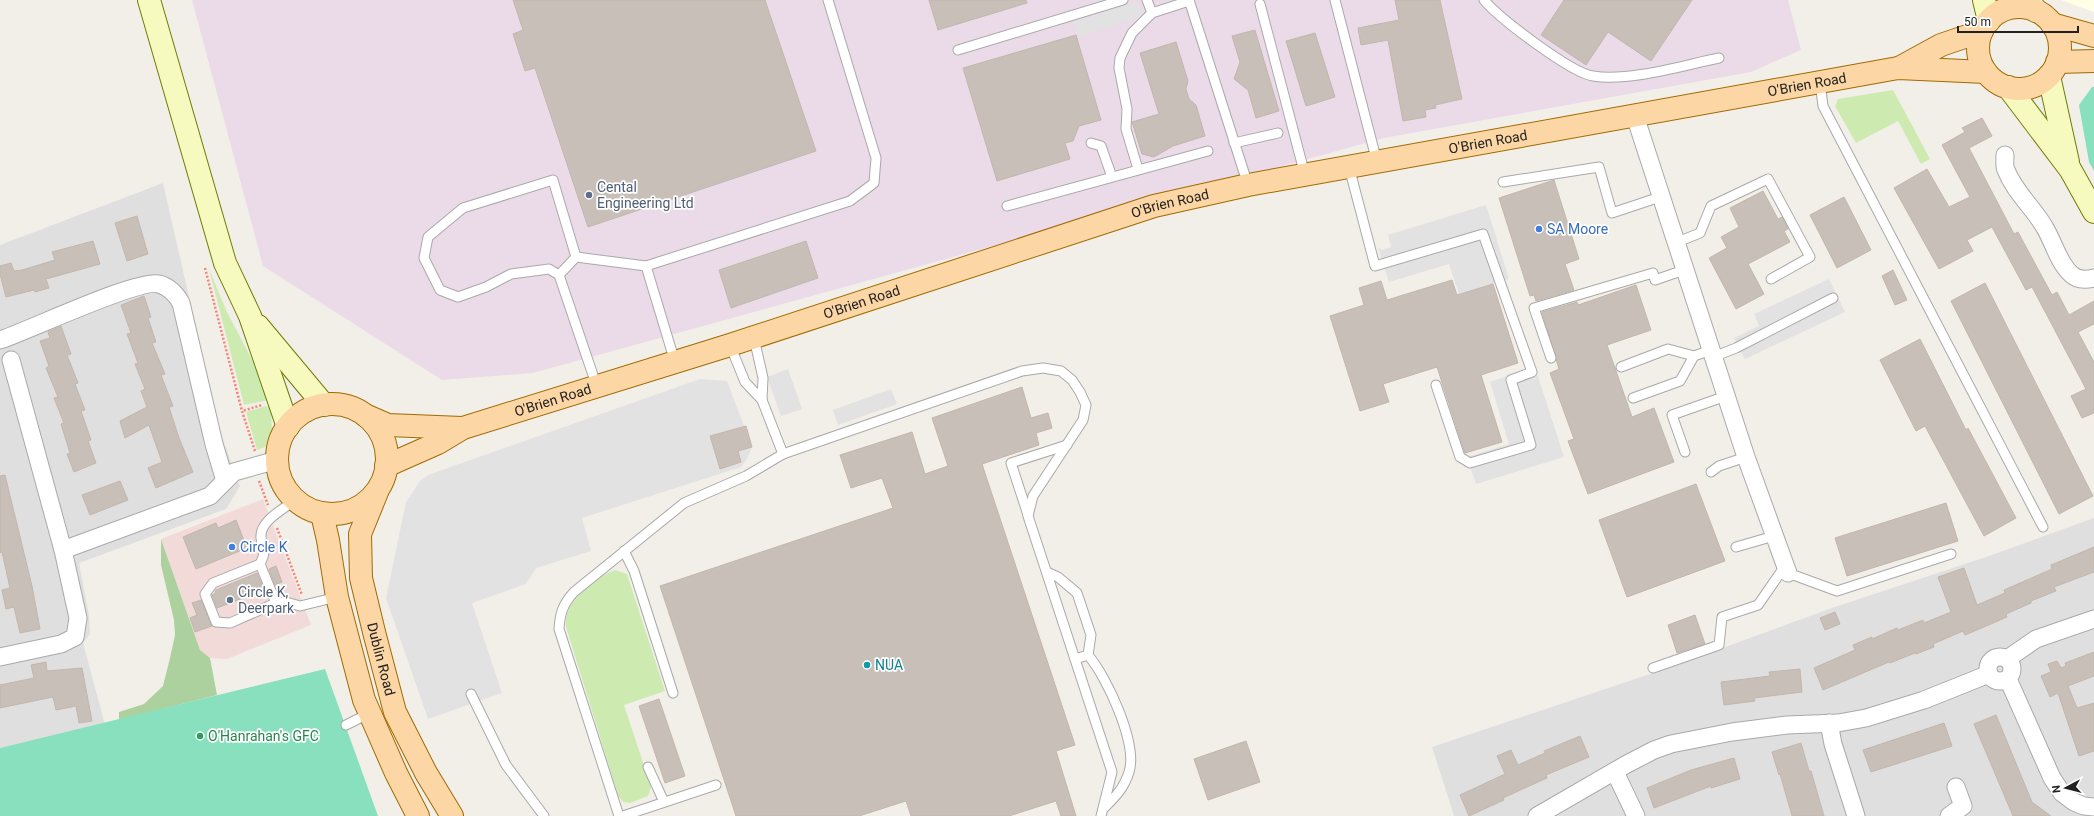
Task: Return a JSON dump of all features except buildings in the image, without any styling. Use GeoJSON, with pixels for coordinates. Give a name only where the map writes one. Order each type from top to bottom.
{"type":"FeatureCollection","features":[{"type":"Feature","properties":{"kind":"main road"},"geometry":{"type":"LineString","coordinates":[[149,0],[225,263],[250,316],[288,427]]}},
{"type":"Feature","properties":{"kind":"main road"},"geometry":{"type":"LineString","coordinates":[[1984,0],[1986,26]]}},
{"type":"Feature","properties":{"kind":"main road"},"geometry":{"type":"LineString","coordinates":[[2039,11],[2058,36],[2060,48],[2053,69],[2041,82],[2028,88],[2008,87],[1998,82],[1986,72],[1982,65],[1978,45],[1986,26],[2001,11],[2019,7],[2039,11],[2094,36]]}},
{"type":"Feature","properties":{"kind":"main road","name":"O'Brien Road"},"geometry":{"type":"LineString","coordinates":[[1898,68],[1941,45],[1986,26]]}},
{"type":"Feature","properties":{"kind":"main road"},"geometry":{"type":"LineString","coordinates":[[2053,69],[2094,61]]}},
{"type":"Feature","properties":{"kind":"main road","name":"O'Brien Road"},"geometry":{"type":"LineString","coordinates":[[386,466],[438,443],[463,428],[754,338],[1154,206],[1248,185],[1898,68],[1986,72]]}},
{"type":"Feature","properties":{"kind":"main road"},"geometry":{"type":"LineString","coordinates":[[2053,69],[2070,169]]}},
{"type":"Feature","properties":{"kind":"main road"},"geometry":{"type":"LineString","coordinates":[[2008,87],[2070,169],[2094,212]]}},
{"type":"Feature","properties":{"kind":"main road"},"geometry":{"type":"LineString","coordinates":[[250,316],[324,405]]}},
{"type":"Feature","properties":{"kind":"main road"},"geometry":{"type":"LineString","coordinates":[[324,405],[342,405],[359,412],[371,421],[381,435],[386,450],[386,466],[383,479],[377,492],[366,503],[352,510],[338,514],[322,514],[308,509],[295,500],[286,489],[279,475],[266,462],[288,427],[304,413],[324,405]]}},
{"type":"Feature","properties":{"kind":"main road","name":"O'Brien Road"},"geometry":{"type":"LineString","coordinates":[[359,412],[388,425],[463,428]]}},
{"type":"Feature","properties":{"kind":"main road","name":"Dublin Road"},"geometry":{"type":"LineString","coordinates":[[377,492],[360,534],[361,578],[395,712],[426,772],[452,816]]}},
{"type":"Feature","properties":{"kind":"main road","name":"Dublin Road"},"geometry":{"type":"LineString","coordinates":[[322,514],[328,540],[337,597],[364,700],[396,773],[418,816]]}},
{"type":"Feature","properties":{"kind":"street"},"geometry":{"type":"LineString","coordinates":[[1635,116],[1660,197],[1746,457],[1786,570]]}},
{"type":"Feature","properties":{"kind":"street"},"geometry":{"type":"LineString","coordinates":[[2005,155],[2004,168],[2022,198],[2045,228],[2063,264],[2072,275],[2082,279],[2094,278]]}},
{"type":"Feature","properties":{"kind":"street"},"geometry":{"type":"LineString","coordinates":[[0,340],[130,289],[158,283],[166,287],[175,293],[181,303],[214,444],[225,481]]}},
{"type":"Feature","properties":{"kind":"street"},"geometry":{"type":"LineString","coordinates":[[0,657],[61,644],[75,637],[78,618],[63,550],[11,360]]}},
{"type":"Feature","properties":{"kind":"street"},"geometry":{"type":"LineString","coordinates":[[63,550],[210,496],[234,472],[266,462]]}},
{"type":"Feature","properties":{"kind":"street"},"geometry":{"type":"LineString","coordinates":[[2007,659],[2036,639],[2094,619]]}},
{"type":"Feature","properties":{"kind":"street"},"geometry":{"type":"LineString","coordinates":[[2008,679],[1998,681],[1989,674],[1987,668],[1990,661],[2000,656],[2007,659],[2011,663],[2012,670],[2008,679],[2052,778],[2062,793],[2074,802],[2084,806],[2094,807]]}},
{"type":"Feature","properties":{"kind":"street"},"geometry":{"type":"LineString","coordinates":[[1537,816],[1654,750],[1697,738],[1788,725],[1829,723],[1866,718],[1899,709],[1989,674]]}},
{"type":"Feature","properties":{"kind":"street"},"geometry":{"type":"LineString","coordinates":[[1829,723],[1833,744],[1856,816]]}},
{"type":"Feature","properties":{"kind":"street"},"geometry":{"type":"LineString","coordinates":[[1615,772],[1636,816]]}},
{"type":"Feature","properties":{"kind":"street"},"geometry":{"type":"LineString","coordinates":[[1949,816],[1963,806],[1956,786]]}},
{"type":"Feature","properties":{"kind":"lane"},"geometry":{"type":"LineString","coordinates":[[576,257],[646,266],[850,201],[874,183],[876,158],[828,0]]}},
{"type":"Feature","properties":{"kind":"lane"},"geometry":{"type":"LineString","coordinates":[[958,50],[1123,0]]}},
{"type":"Feature","properties":{"kind":"lane"},"geometry":{"type":"LineString","coordinates":[[1147,0],[1152,12]]}},
{"type":"Feature","properties":{"kind":"lane"},"geometry":{"type":"LineString","coordinates":[[1138,169],[1126,129],[1127,109],[1119,68],[1120,58],[1132,33],[1152,12],[1189,0],[1248,185]]}},
{"type":"Feature","properties":{"kind":"lane"},"geometry":{"type":"LineString","coordinates":[[1335,0],[1377,162]]}},
{"type":"Feature","properties":{"kind":"lane"},"geometry":{"type":"LineString","coordinates":[[1484,0],[1490,7],[1531,40],[1572,67],[1592,76],[1628,76],[1720,58]]}},
{"type":"Feature","properties":{"kind":"lane"},"geometry":{"type":"LineString","coordinates":[[1260,4],[1305,175]]}},
{"type":"Feature","properties":{"kind":"lane"},"geometry":{"type":"LineString","coordinates":[[1820,83],[1823,106],[2043,527]]}},
{"type":"Feature","properties":{"kind":"lane"},"geometry":{"type":"LineString","coordinates":[[1234,143],[1278,133]]}},
{"type":"Feature","properties":{"kind":"lane"},"geometry":{"type":"LineString","coordinates":[[1091,142],[1101,146],[1112,176]]}},
{"type":"Feature","properties":{"kind":"lane"},"geometry":{"type":"LineString","coordinates":[[1007,206],[1112,176],[1208,151]]}},
{"type":"Feature","properties":{"kind":"lane"},"geometry":{"type":"LineString","coordinates":[[1349,167],[1375,266],[1484,234],[1532,372],[1511,380],[1531,445],[1470,463],[1460,457],[1436,385]]}},
{"type":"Feature","properties":{"kind":"lane"},"geometry":{"type":"LineString","coordinates":[[1502,182],[1599,167],[1612,213],[1660,197]]}},
{"type":"Feature","properties":{"kind":"lane"},"geometry":{"type":"LineString","coordinates":[[1675,243],[1700,233],[1711,206],[1768,179],[1810,257],[1771,279]]}},
{"type":"Feature","properties":{"kind":"lane"},"geometry":{"type":"LineString","coordinates":[[576,257],[553,180],[463,208],[428,237],[424,258],[440,290],[458,296],[486,287],[511,274],[550,269],[559,275],[597,387]]}},
{"type":"Feature","properties":{"kind":"lane"},"geometry":{"type":"LineString","coordinates":[[559,275],[576,257]]}},
{"type":"Feature","properties":{"kind":"lane"},"geometry":{"type":"LineString","coordinates":[[646,266],[675,362]]}},
{"type":"Feature","properties":{"kind":"lane"},"geometry":{"type":"LineString","coordinates":[[1551,358],[1534,308],[1653,273],[1655,280],[1684,270]]}},
{"type":"Feature","properties":{"kind":"lane"},"geometry":{"type":"LineString","coordinates":[[1621,367],[1668,349],[1694,356],[1736,348],[1833,298]]}},
{"type":"Feature","properties":{"kind":"lane"},"geometry":{"type":"LineString","coordinates":[[754,338],[763,378],[762,400]]}},
{"type":"Feature","properties":{"kind":"lane"},"geometry":{"type":"LineString","coordinates":[[730,345],[745,382],[762,400],[783,454]]}},
{"type":"Feature","properties":{"kind":"lane"},"geometry":{"type":"LineString","coordinates":[[1633,398],[1680,381],[1694,356]]}},
{"type":"Feature","properties":{"kind":"lane"},"geometry":{"type":"LineString","coordinates":[[619,816],[559,629],[562,609],[574,592],[684,503],[746,476],[783,454],[1022,371],[1043,368],[1061,371],[1072,380],[1086,405],[1083,420],[1033,496],[1029,516]]}},
{"type":"Feature","properties":{"kind":"lane"},"geometry":{"type":"LineString","coordinates":[[1686,452],[1672,415],[1726,396]]}},
{"type":"Feature","properties":{"kind":"lane"},"geometry":{"type":"LineString","coordinates":[[1066,445],[1011,463],[1112,772],[1105,807],[1101,816]]}},
{"type":"Feature","properties":{"kind":"lane"},"geometry":{"type":"LineString","coordinates":[[1710,472],[1720,466],[1746,457]]}},
{"type":"Feature","properties":{"kind":"lane"},"geometry":{"type":"LineString","coordinates":[[295,500],[264,524],[261,536],[265,553],[260,564],[213,583],[206,594],[216,622],[230,623],[276,603],[286,602],[300,606],[337,597]]}},
{"type":"Feature","properties":{"kind":"lane"},"geometry":{"type":"LineString","coordinates":[[1736,547],[1774,536]]}},
{"type":"Feature","properties":{"kind":"lane"},"geometry":{"type":"LineString","coordinates":[[624,552],[634,571],[674,693]]}},
{"type":"Feature","properties":{"kind":"lane"},"geometry":{"type":"LineString","coordinates":[[1653,668],[1719,645],[1722,616],[1758,605],[1786,570],[1837,591],[1951,554]]}},
{"type":"Feature","properties":{"kind":"lane"},"geometry":{"type":"LineString","coordinates":[[260,564],[276,603]]}},
{"type":"Feature","properties":{"kind":"lane"},"geometry":{"type":"LineString","coordinates":[[1047,572],[1058,577],[1077,593],[1091,635],[1088,655],[1097,666],[1121,714],[1130,750],[1130,771],[1121,792],[1105,807]]}},
{"type":"Feature","properties":{"kind":"lane"},"geometry":{"type":"LineString","coordinates":[[1075,659],[1088,655]]}},
{"type":"Feature","properties":{"kind":"lane"},"geometry":{"type":"LineString","coordinates":[[471,694],[506,765],[544,816]]}},
{"type":"Feature","properties":{"kind":"lane"},"geometry":{"type":"LineString","coordinates":[[346,725],[370,713]]}},
{"type":"Feature","properties":{"kind":"lane"},"geometry":{"type":"LineString","coordinates":[[648,767],[664,802]]}},
{"type":"Feature","properties":{"kind":"lane"},"geometry":{"type":"LineString","coordinates":[[623,816],[716,785]]}},
{"type":"Feature","properties":{"kind":"path"},"geometry":{"type":"LineString","coordinates":[[278,400],[242,411],[255,452],[266,462],[257,476],[306,604]]}},
{"type":"Feature","properties":{"kind":"shaded area"},"geometry":{"type":"Polygon","coordinates":[[[192,0],[1788,0],[1801,50],[1751,72],[1384,138],[533,373],[442,380],[263,266],[192,0]]]}},
{"type":"Feature","properties":{"kind":"shaded area"},"geometry":{"type":"Polygon","coordinates":[[[2061,0],[2094,0],[2094,12],[2061,0]]]}},
{"type":"Feature","properties":{"kind":"shaded area"},"geometry":{"type":"Polygon","coordinates":[[[1137,1],[1142,16],[1078,37],[1073,23],[1137,1]]]}},
{"type":"Feature","properties":{"kind":"shaded area"},"geometry":{"type":"Polygon","coordinates":[[[163,183],[219,429],[240,486],[226,509],[79,563],[89,616],[90,634],[83,643],[105,725],[0,748],[0,245],[163,183]]]}},
{"type":"Feature","properties":{"kind":"shaded area"},"geometry":{"type":"Polygon","coordinates":[[[1486,205],[1509,279],[1459,294],[1449,264],[1389,282],[1378,248],[1383,250],[1391,247],[1388,235],[1486,205]]]}},
{"type":"Feature","properties":{"kind":"shaded area"},"geometry":{"type":"Polygon","coordinates":[[[1829,279],[1845,312],[1745,359],[1734,338],[1759,326],[1754,314],[1829,279]]]}},
{"type":"Feature","properties":{"kind":"shaded area"},"geometry":{"type":"Polygon","coordinates":[[[1535,367],[1564,457],[1476,484],[1467,457],[1509,444],[1490,382],[1535,367]]]}},
{"type":"Feature","properties":{"kind":"shaded area"},"geometry":{"type":"Polygon","coordinates":[[[788,369],[802,409],[781,416],[767,377],[788,369]]]}},
{"type":"Feature","properties":{"kind":"shaded area"},"geometry":{"type":"Polygon","coordinates":[[[700,379],[727,381],[752,447],[747,459],[741,467],[582,518],[591,551],[536,568],[526,584],[472,603],[502,693],[428,719],[386,598],[406,502],[420,481],[428,475],[700,379]]]}},
{"type":"Feature","properties":{"kind":"shaded area"},"geometry":{"type":"Polygon","coordinates":[[[891,389],[897,404],[838,425],[833,410],[891,389]]]}},
{"type":"Feature","properties":{"kind":"shaded area"},"geometry":{"type":"Polygon","coordinates":[[[263,499],[311,625],[227,659],[210,658],[200,650],[161,539],[263,499]]]}},
{"type":"Feature","properties":{"kind":"shaded area"},"geometry":{"type":"Polygon","coordinates":[[[2094,518],[2094,816],[1454,816],[1432,747],[1671,667],[1829,609],[1986,557],[2094,518]]]}},
{"type":"Feature","properties":{"kind":"green space"},"geometry":{"type":"Polygon","coordinates":[[[2092,87],[2094,87],[2094,171],[2089,162],[2079,105],[2092,87]]]}},
{"type":"Feature","properties":{"kind":"green space"},"geometry":{"type":"Polygon","coordinates":[[[1893,90],[1930,159],[1921,164],[1898,121],[1856,143],[1835,106],[1838,99],[1893,90]]]}},
{"type":"Feature","properties":{"kind":"green space"},"geometry":{"type":"Polygon","coordinates":[[[209,269],[227,312],[259,373],[269,400],[244,405],[209,269]]]}},
{"type":"Feature","properties":{"kind":"green space"},"geometry":{"type":"Polygon","coordinates":[[[266,406],[271,408],[272,432],[265,447],[257,450],[246,412],[266,406]]]}},
{"type":"Feature","properties":{"kind":"green space"},"geometry":{"type":"Polygon","coordinates":[[[161,539],[200,650],[210,658],[217,695],[119,720],[119,712],[144,704],[163,686],[170,658],[175,635],[174,620],[161,565],[161,539]]]}},
{"type":"Feature","properties":{"kind":"green space"},"geometry":{"type":"Polygon","coordinates":[[[615,570],[627,574],[665,691],[624,705],[651,787],[648,796],[630,803],[623,802],[618,795],[566,627],[567,613],[576,598],[588,586],[615,570]]]}},
{"type":"Feature","properties":{"kind":"green space","name":"O'Hanrahan's GFC"},"geometry":{"type":"Polygon","coordinates":[[[325,669],[378,816],[0,816],[0,748],[325,669]]]}},
{"type":"Feature","properties":{"kind":"place","name":"Cental Engineering Ltd"},"geometry":{"type":"Point","coordinates":[589,195]}},
{"type":"Feature","properties":{"kind":"place","name":"SA Moore"},"geometry":{"type":"Point","coordinates":[1539,229]}},
{"type":"Feature","properties":{"kind":"place","name":"Circle K"},"geometry":{"type":"Point","coordinates":[232,547]}},
{"type":"Feature","properties":{"kind":"place","name":"Circle K, Deerpark"},"geometry":{"type":"Point","coordinates":[230,600]}},
{"type":"Feature","properties":{"kind":"place","name":"NUA"},"geometry":{"type":"Point","coordinates":[867,665]}},
{"type":"Feature","properties":{"kind":"place","name":"O'Hanrahan's GFC"},"geometry":{"type":"Point","coordinates":[200,736]}}]}
